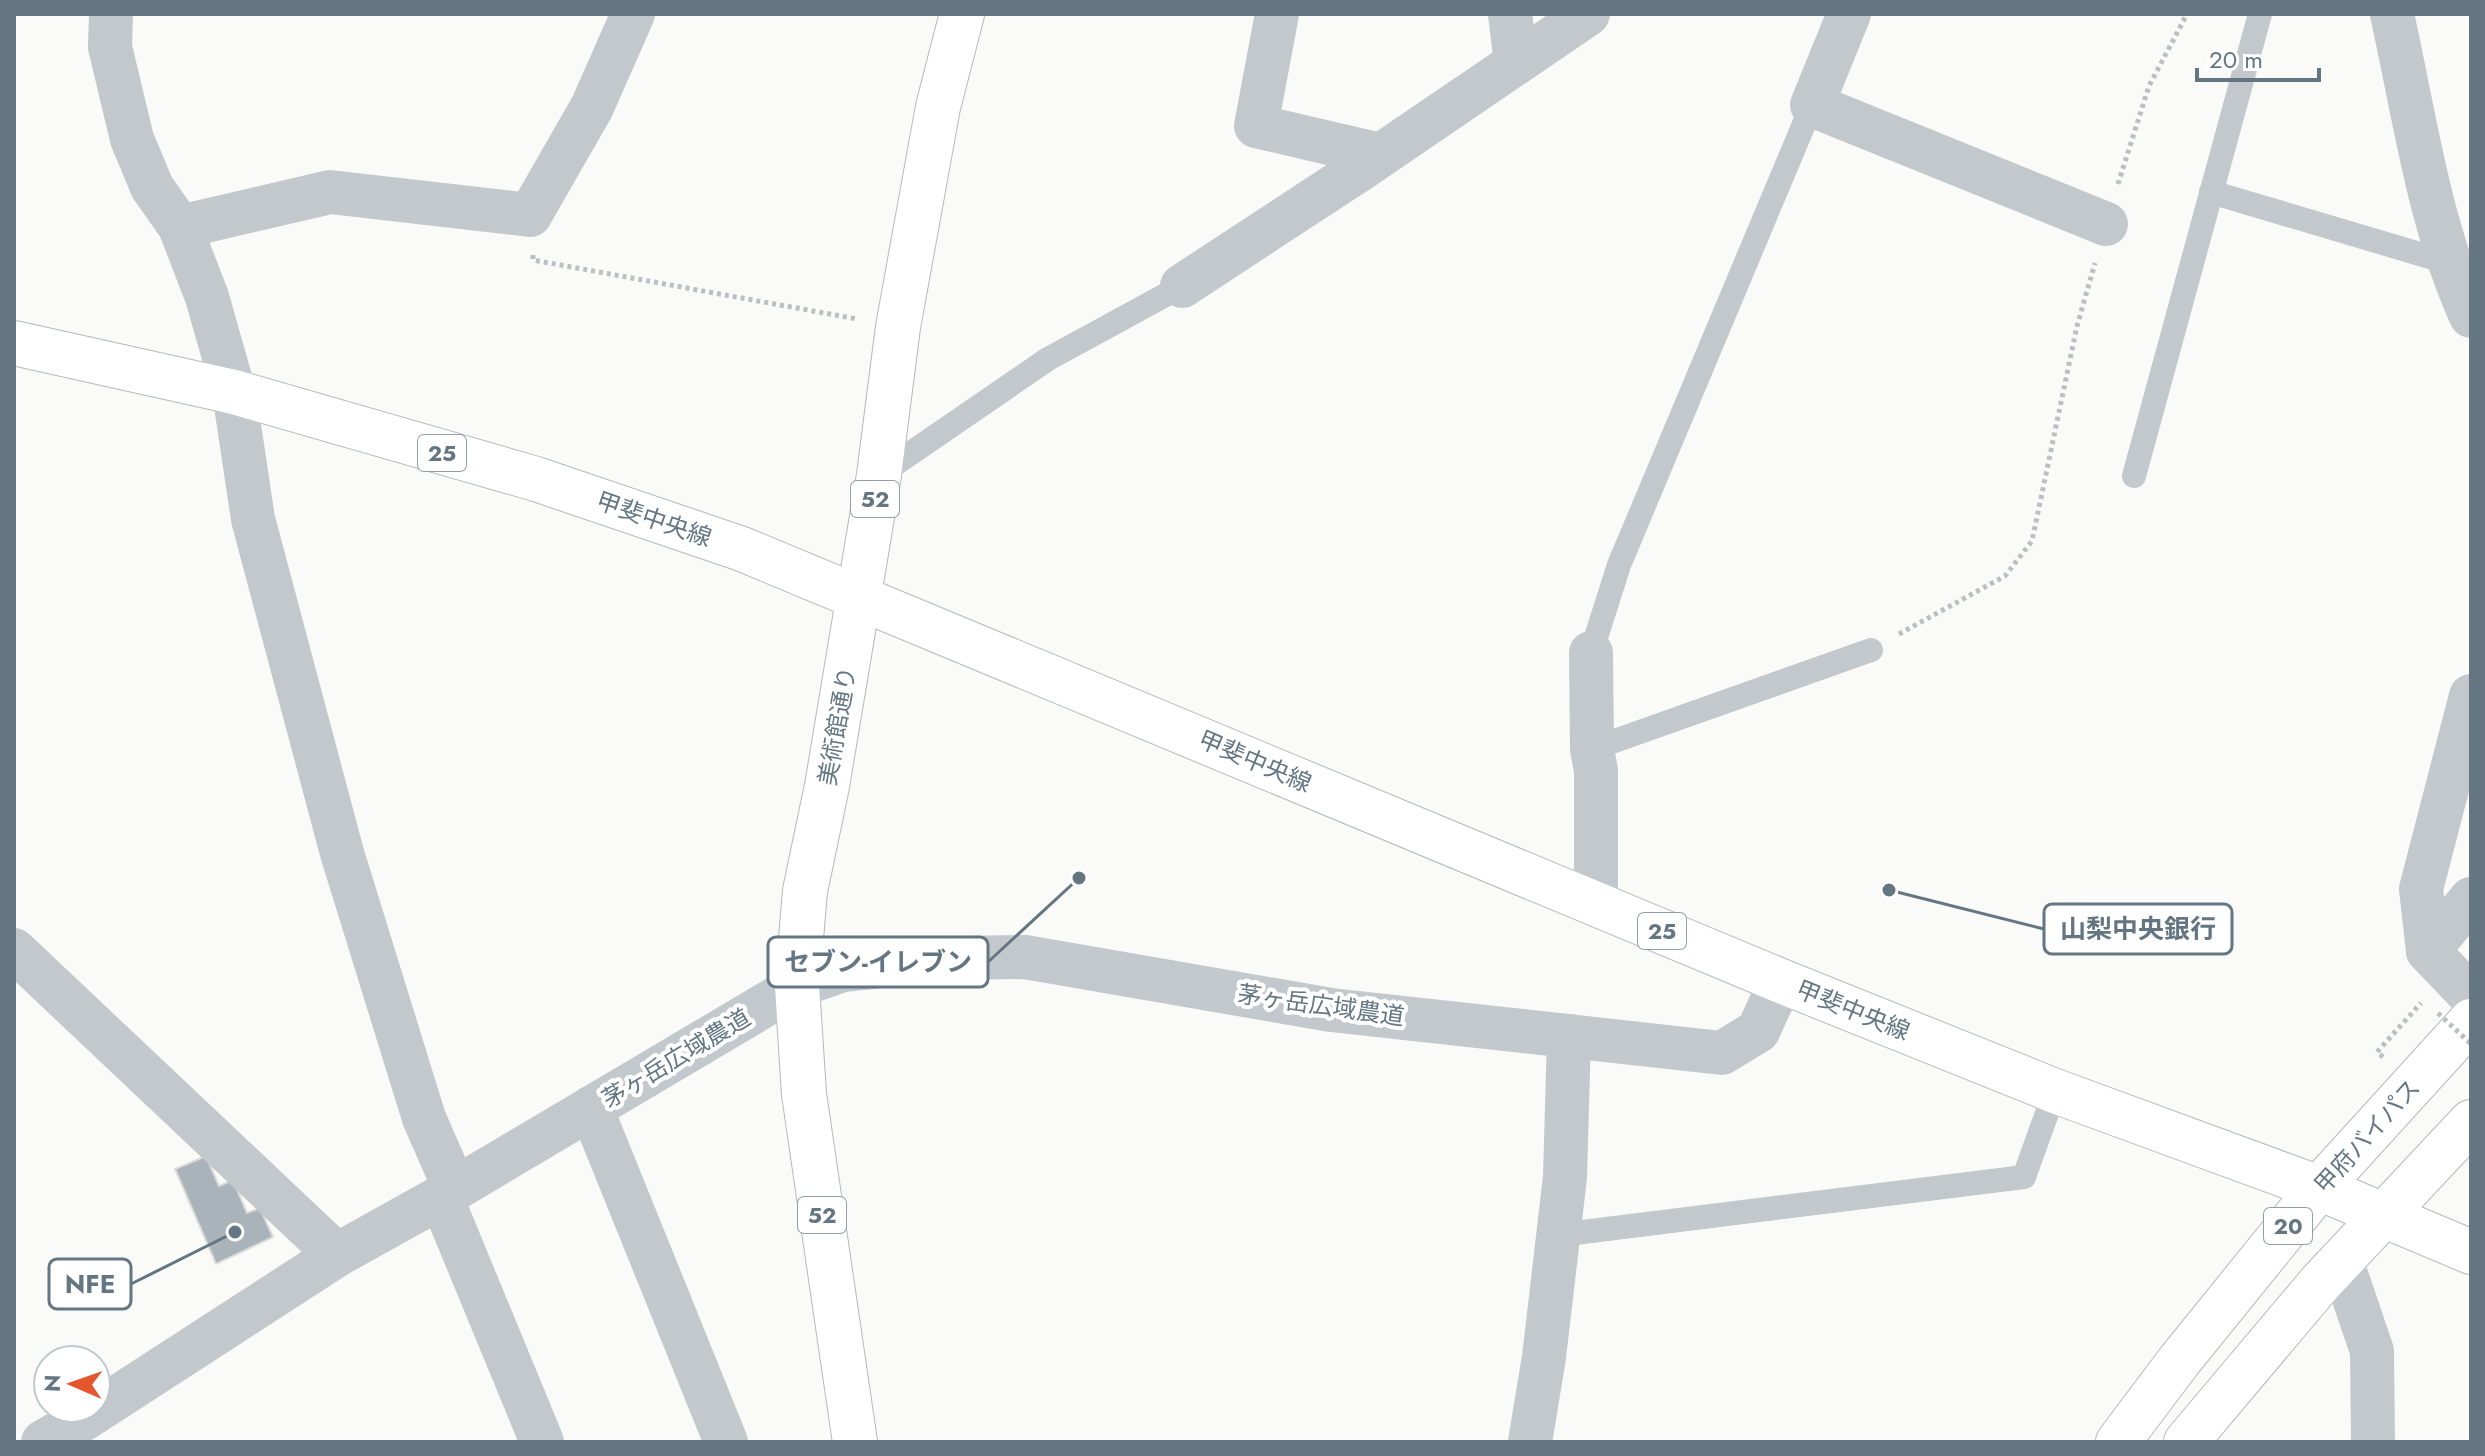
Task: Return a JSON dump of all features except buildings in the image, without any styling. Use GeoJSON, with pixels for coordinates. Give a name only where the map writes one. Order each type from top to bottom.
{"type":"FeatureCollection","features":[{"type":"Feature","properties":{"kind":"main road","name":"美術館通り"},"geometry":{"type":"LineString","coordinates":[[855,1442],[804,1094],[797,986],[805,891],[827,786],[879,475],[898,327],[938,107],[962,14]]}},
{"type":"Feature","properties":{"kind":"main road","name":"甲斐中央線"},"geometry":{"type":"LineString","coordinates":[[14,343],[234,392],[536,479],[742,549],[1781,981],[2055,1091],[2319,1188],[2471,1252]]}},
{"type":"Feature","properties":{"kind":"main road","name":"甲府バイパス"},"geometry":{"type":"LineString","coordinates":[[2118,1442],[2179,1361],[2460,1010]]}},
{"type":"Feature","properties":{"kind":"main road","name":"20"},"geometry":{"type":"LineString","coordinates":[[2186,1442],[2341,1260],[2471,1122]]}},
{"type":"Feature","properties":{"kind":"street"},"geometry":{"type":"LineString","coordinates":[[111,14],[110,47],[132,139],[152,187],[180,227],[207,297],[234,392],[253,519],[342,853],[448,1193],[542,1442]]}},
{"type":"Feature","properties":{"kind":"street"},"geometry":{"type":"LineString","coordinates":[[180,227],[330,192],[530,215],[592,107],[633,14]]}},
{"type":"Feature","properties":{"kind":"street"},"geometry":{"type":"LineString","coordinates":[[1277,14],[1256,126],[1380,155]]}},
{"type":"Feature","properties":{"kind":"street"},"geometry":{"type":"LineString","coordinates":[[1510,14],[1516,63]]}},
{"type":"Feature","properties":{"kind":"street"},"geometry":{"type":"LineString","coordinates":[[1182,286],[1588,14]]}},
{"type":"Feature","properties":{"kind":"street"},"geometry":{"type":"LineString","coordinates":[[1849,14],[1812,105],[2106,224]]}},
{"type":"Feature","properties":{"kind":"street"},"geometry":{"type":"LineString","coordinates":[[2392,14],[2433,200],[2455,281],[2471,316]]}},
{"type":"Feature","properties":{"kind":"street"},"geometry":{"type":"LineString","coordinates":[[1591,653],[1592,749],[1596,771],[1596,903]]}},
{"type":"Feature","properties":{"kind":"street"},"geometry":{"type":"LineString","coordinates":[[2460,1010],[2428,951],[2421,889],[2471,696]]}},
{"type":"Feature","properties":{"kind":"street"},"geometry":{"type":"LineString","coordinates":[[2428,951],[2471,899]]}},
{"type":"Feature","properties":{"kind":"street"},"geometry":{"type":"LineString","coordinates":[[14,950],[337,1255]]}},
{"type":"Feature","properties":{"kind":"street","name":"茅ヶ岳広域農道"},"geometry":{"type":"LineString","coordinates":[[43,1442],[87,1417],[337,1255],[448,1193],[797,986],[843,970],[960,958],[1025,957],[1331,1010],[1722,1053],[1758,1031],[1781,981]]}},
{"type":"Feature","properties":{"kind":"street"},"geometry":{"type":"LineString","coordinates":[[1530,1442],[1565,1177],[1569,1036]]}},
{"type":"Feature","properties":{"kind":"street"},"geometry":{"type":"LineString","coordinates":[[591,1108],[726,1442]]}},
{"type":"Feature","properties":{"kind":"street"},"geometry":{"type":"LineString","coordinates":[[2341,1260],[2372,1351],[2373,1442]]}},
{"type":"Feature","properties":{"kind":"lane"},"geometry":{"type":"LineString","coordinates":[[2134,476],[2260,14]]}},
{"type":"Feature","properties":{"kind":"lane"},"geometry":{"type":"LineString","coordinates":[[1591,653],[1619,565],[1812,105]]}},
{"type":"Feature","properties":{"kind":"lane"},"geometry":{"type":"LineString","coordinates":[[2211,192],[2450,263]]}},
{"type":"Feature","properties":{"kind":"lane"},"geometry":{"type":"LineString","coordinates":[[879,475],[1048,359],[1182,286]]}},
{"type":"Feature","properties":{"kind":"lane"},"geometry":{"type":"LineString","coordinates":[[1592,749],[1871,650]]}},
{"type":"Feature","properties":{"kind":"lane"},"geometry":{"type":"LineString","coordinates":[[1559,1235],[2024,1177],[2055,1091]]}},
{"type":"Feature","properties":{"kind":"path"},"geometry":{"type":"LineString","coordinates":[[1871,650],[2005,576],[2032,541],[2077,326],[2106,224],[2149,86],[2187,14]]}},
{"type":"Feature","properties":{"kind":"path"},"geometry":{"type":"LineString","coordinates":[[530,215],[533,260],[898,327]]}},
{"type":"Feature","properties":{"kind":"path"},"geometry":{"type":"LineString","coordinates":[[2390,1063],[2377,1052],[2421,1002]]}},
{"type":"Feature","properties":{"kind":"path"},"geometry":{"type":"LineString","coordinates":[[2460,1010],[2471,1044]]}},
{"type":"Feature","properties":{"kind":"place","name":"セブン-イレブン"},"geometry":{"type":"Point","coordinates":[1079,878]}},
{"type":"Feature","properties":{"kind":"place","name":"山梨中央銀行"},"geometry":{"type":"Point","coordinates":[1889,890]}},
{"type":"Feature","properties":{"kind":"place","name":"NFE"},"geometry":{"type":"Point","coordinates":[235,1232]}}]}
